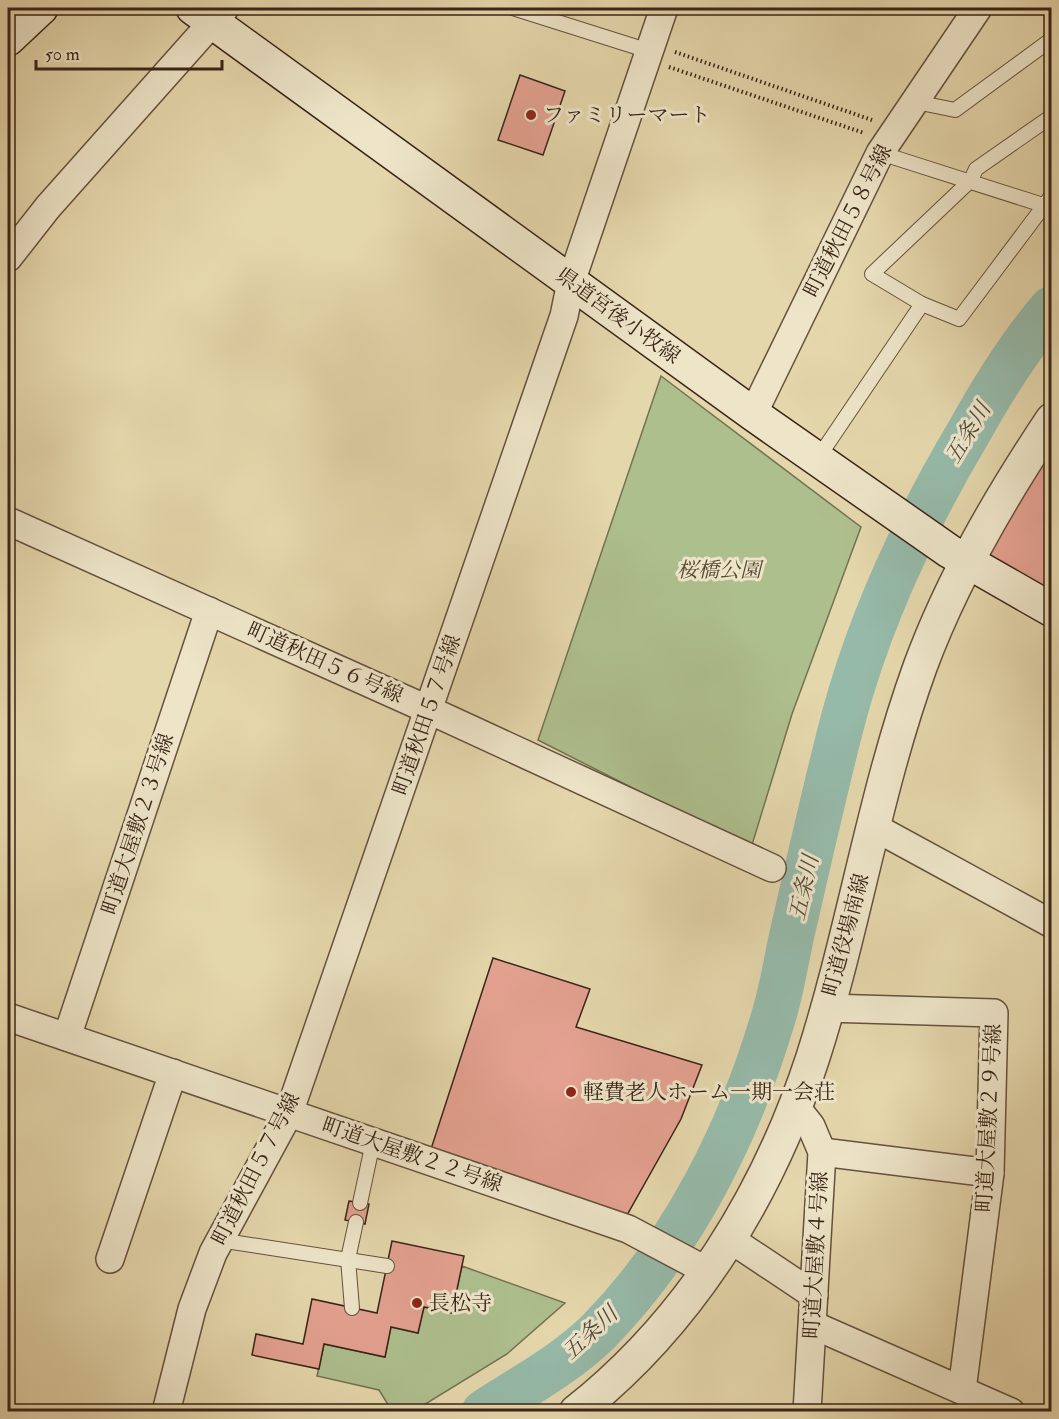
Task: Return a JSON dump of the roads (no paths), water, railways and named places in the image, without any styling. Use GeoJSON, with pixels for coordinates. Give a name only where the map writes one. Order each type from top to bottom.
{"type":"FeatureCollection","features":[{"type":"Feature","properties":{"kind":"street"},"geometry":{"type":"LineString","coordinates":[[8,39],[41,8]]}},
{"type":"Feature","properties":{"kind":"street","name":"町道秋田５７号線"},"geometry":{"type":"LineString","coordinates":[[166,1412],[192,1309],[219,1240],[289,1113],[564,316],[572,282],[664,8]]}},
{"type":"Feature","properties":{"kind":"street","name":"町道秋田５８号線"},"geometry":{"type":"LineString","coordinates":[[753,414],[888,145],[923,104],[941,53],[978,8]]}},
{"type":"Feature","properties":{"kind":"street"},"geometry":{"type":"LineString","coordinates":[[8,258],[210,12]]}},
{"type":"Feature","properties":{"kind":"street","name":"県道宮後小牧線"},"geometry":{"type":"LineString","coordinates":[[210,12],[753,414],[958,556],[1052,610]]}},
{"type":"Feature","properties":{"kind":"street","name":"町道役場南線"},"geometry":{"type":"LineString","coordinates":[[591,1407],[650,1342],[703,1268],[730,1239],[762,1180],[796,1107],[827,1008],[874,827],[921,664],[958,556],[1011,483],[1052,420]]}},
{"type":"Feature","properties":{"kind":"street","name":"町道秋田５６号線"},"geometry":{"type":"LineString","coordinates":[[8,521],[429,710],[772,868]]}},
{"type":"Feature","properties":{"kind":"street","name":"町道大屋敷２３号線"},"geometry":{"type":"LineString","coordinates":[[67,1037],[209,611]]}},
{"type":"Feature","properties":{"kind":"street"},"geometry":{"type":"LineString","coordinates":[[874,827],[1052,924]]}},
{"type":"Feature","properties":{"kind":"street","name":"町道大屋敷２９号線"},"geometry":{"type":"LineString","coordinates":[[827,1008],[994,1013],[990,1173],[962,1390]]}},
{"type":"Feature","properties":{"kind":"street","name":"町道大屋敷２２号線"},"geometry":{"type":"LineString","coordinates":[[8,1017],[628,1229],[703,1268]]}},
{"type":"Feature","properties":{"kind":"street"},"geometry":{"type":"LineString","coordinates":[[111,1259],[173,1073]]}},
{"type":"Feature","properties":{"kind":"street","name":"町道大屋敷４号線"},"geometry":{"type":"LineString","coordinates":[[796,1107],[811,1126],[822,1152],[807,1412]]}},
{"type":"Feature","properties":{"kind":"street"},"geometry":{"type":"LineString","coordinates":[[822,1152],[990,1173]]}},
{"type":"Feature","properties":{"kind":"street"},"geometry":{"type":"LineString","coordinates":[[730,1239],[814,1295]]}},
{"type":"Feature","properties":{"kind":"street"},"geometry":{"type":"LineString","coordinates":[[813,1325],[1011,1412]]}},
{"type":"Feature","properties":{"kind":"lane"},"geometry":{"type":"LineString","coordinates":[[513,8],[649,52]]}},
{"type":"Feature","properties":{"kind":"lane"},"geometry":{"type":"LineString","coordinates":[[923,104],[956,110],[1052,39]]}},
{"type":"Feature","properties":{"kind":"lane"},"geometry":{"type":"LineString","coordinates":[[888,145],[970,180],[1047,200],[959,319],[922,304],[872,274],[970,180],[976,170],[1052,116]]}},
{"type":"Feature","properties":{"kind":"lane"},"geometry":{"type":"LineString","coordinates":[[818,458],[922,304]]}},
{"type":"Feature","properties":{"kind":"lane"},"geometry":{"type":"LineString","coordinates":[[360,1203],[373,1142]]}},
{"type":"Feature","properties":{"kind":"lane"},"geometry":{"type":"LineString","coordinates":[[352,1308],[348,1259],[356,1222]]}},
{"type":"Feature","properties":{"kind":"lane"},"geometry":{"type":"LineString","coordinates":[[219,1240],[387,1266]]}},
{"type":"Feature","properties":{"kind":"waterway","name":"五条川"},"geometry":{"type":"LineString","coordinates":[[484,1412],[558,1365],[599,1331],[630,1297],[657,1261],[706,1184],[744,1101],[774,1015],[844,716],[882,605],[914,533],[950,464],[1008,367],[1052,308]]}},
{"type":"Feature","properties":{"kind":"place","name":"ファミリーマート"},"geometry":{"type":"Point","coordinates":[531,115]}},
{"type":"Feature","properties":{"kind":"place","name":"軽費老人ホーム一期一会荘"},"geometry":{"type":"Point","coordinates":[571,1092]}},
{"type":"Feature","properties":{"kind":"place","name":"長松寺"},"geometry":{"type":"Point","coordinates":[417,1303]}},
{"type":"Feature","properties":{"kind":"park label","name":"桜橋公園"},"geometry":{"type":"Point","coordinates":[719,570]}}]}
